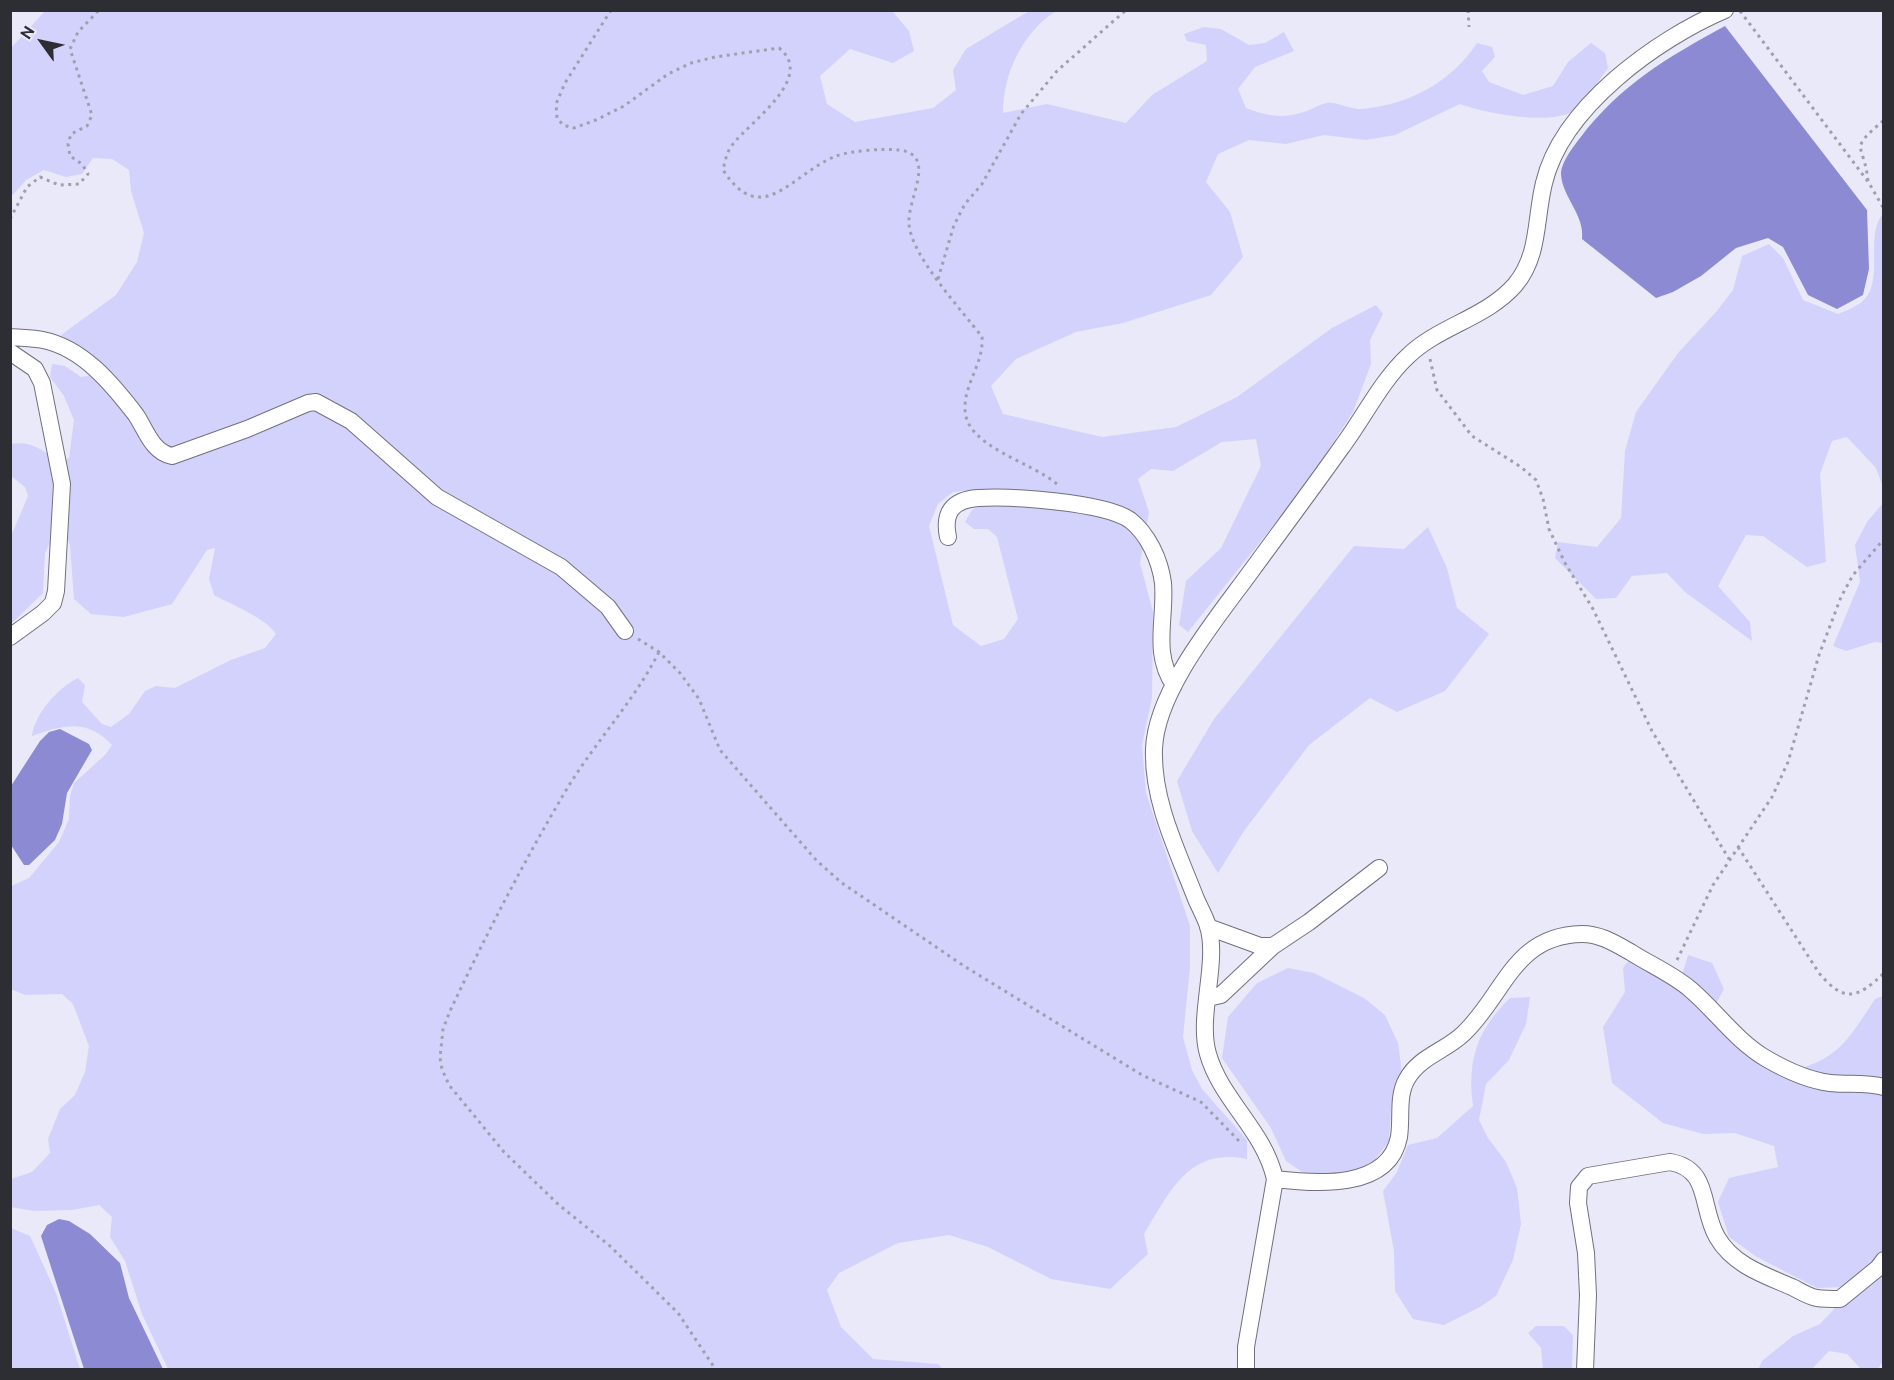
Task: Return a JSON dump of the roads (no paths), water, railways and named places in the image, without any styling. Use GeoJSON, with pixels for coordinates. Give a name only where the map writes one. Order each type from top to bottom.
{"type":"FeatureCollection","features":[{"type":"Feature","properties":{"kind":"street"},"geometry":{"type":"LineString","coordinates":[[1246,1370],[1246,1347],[1275,1179],[1270,1157],[1217,1077],[1207,1052],[1205,1033],[1208,998],[1208,927],[1164,814],[1154,774],[1157,719],[1174,685],[1212,624],[1358,425],[1395,369],[1410,354],[1425,344],[1492,305],[1514,285],[1529,263],[1544,182],[1552,159],[1569,131],[1595,100],[1631,67],[1668,39],[1725,10]]}},
{"type":"Feature","properties":{"kind":"street"},"geometry":{"type":"LineString","coordinates":[[10,337],[43,340],[56,344],[91,365],[136,416],[156,448],[172,456],[247,429],[308,403],[316,402],[327,406],[368,434],[437,497],[561,567],[608,607],[625,631]]}},
{"type":"Feature","properties":{"kind":"street"},"geometry":{"type":"LineString","coordinates":[[10,352],[35,369],[42,383],[62,484],[56,591],[53,603],[10,636]]}},
{"type":"Feature","properties":{"kind":"street"},"geometry":{"type":"LineString","coordinates":[[948,537],[945,524],[947,514],[955,505],[974,498],[1032,499],[1079,505],[1128,519],[1141,530],[1155,554],[1163,583],[1159,641],[1165,673],[1174,685]]}},
{"type":"Feature","properties":{"kind":"street"},"geometry":{"type":"LineString","coordinates":[[1208,998],[1221,995],[1273,946],[1309,922],[1379,868]]}},
{"type":"Feature","properties":{"kind":"street"},"geometry":{"type":"LineString","coordinates":[[1208,927],[1260,946],[1273,946]]}},
{"type":"Feature","properties":{"kind":"street"},"geometry":{"type":"LineString","coordinates":[[1275,1179],[1303,1182],[1359,1178],[1382,1168],[1399,1138],[1401,1097],[1406,1080],[1416,1067],[1458,1039],[1472,1026],[1511,969],[1539,945],[1556,938],[1582,934],[1598,936],[1671,975],[1690,989],[1744,1042],[1785,1068],[1809,1079],[1831,1083],[1871,1083],[1884,1087]]}},
{"type":"Feature","properties":{"kind":"street"},"geometry":{"type":"LineString","coordinates":[[1585,1370],[1588,1295],[1586,1253],[1578,1203],[1579,1187],[1588,1176],[1670,1162],[1682,1164],[1694,1170],[1716,1236],[1727,1252],[1746,1266],[1816,1298],[1840,1299],[1878,1268],[1884,1260]]}}]}
